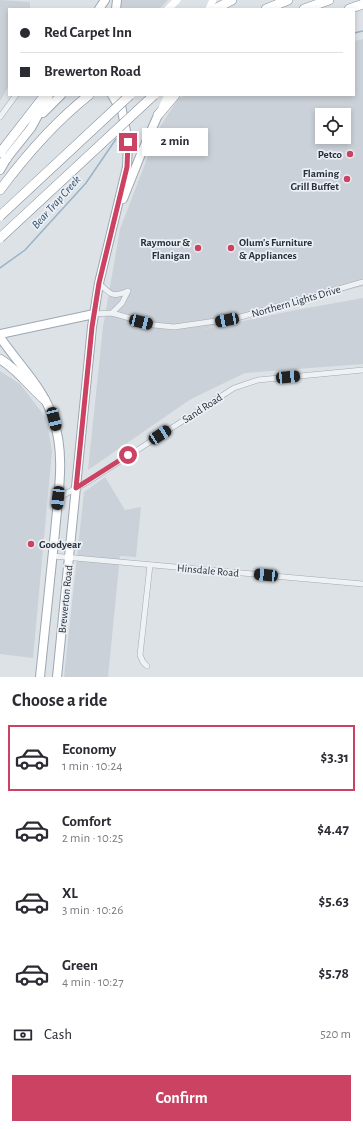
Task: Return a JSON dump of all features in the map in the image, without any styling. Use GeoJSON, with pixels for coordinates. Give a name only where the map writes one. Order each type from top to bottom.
{"type":"FeatureCollection","features":[{"type":"Feature","properties":{"kind":"highway"},"geometry":{"type":"LineString","coordinates":[[213,8],[232,0]]}},
{"type":"Feature","properties":{"kind":"highway"},"geometry":{"type":"LineString","coordinates":[[268,8],[288,0]]}},
{"type":"Feature","properties":{"kind":"highway"},"geometry":{"type":"LineString","coordinates":[[307,8],[329,0]]}},
{"type":"Feature","properties":{"kind":"highway"},"geometry":{"type":"LineString","coordinates":[[352,8],[363,4]]}},
{"type":"Feature","properties":{"kind":"highway"},"geometry":{"type":"LineString","coordinates":[[0,166],[3,156],[44,96]]}},
{"type":"Feature","properties":{"kind":"highway"},"geometry":{"type":"LineString","coordinates":[[0,190],[14,171],[43,138],[73,108],[88,96]]}},
{"type":"Feature","properties":{"kind":"highway"},"geometry":{"type":"LineString","coordinates":[[0,216],[129,96]]}},
{"type":"Feature","properties":{"kind":"highway"},"geometry":{"type":"LineString","coordinates":[[0,238],[153,96]]}},
{"type":"Feature","properties":{"kind":"highway"},"geometry":{"type":"LineString","coordinates":[[158,115],[175,96]]}},
{"type":"Feature","properties":{"kind":"highway"},"geometry":{"type":"LineString","coordinates":[[0,359],[22,376],[45,400]]}},
{"type":"Feature","properties":{"kind":"main road"},"geometry":{"type":"LineString","coordinates":[[169,8],[177,0]]}},
{"type":"Feature","properties":{"kind":"main road"},"geometry":{"type":"LineString","coordinates":[[31,128],[48,96]]}},
{"type":"Feature","properties":{"kind":"main road"},"geometry":{"type":"LineString","coordinates":[[0,170],[3,156],[60,96]]}},
{"type":"Feature","properties":{"kind":"main road"},"geometry":{"type":"LineString","coordinates":[[113,96],[123,113]]}},
{"type":"Feature","properties":{"kind":"main road","name":"Brewerton Road"},"geometry":{"type":"LineString","coordinates":[[57,677],[94,314],[99,283],[128,160],[128,142],[119,96]]}},
{"type":"Feature","properties":{"kind":"main road"},"geometry":{"type":"LineString","coordinates":[[111,230],[141,154],[168,96]]}},
{"type":"Feature","properties":{"kind":"main road"},"geometry":{"type":"LineString","coordinates":[[0,334],[94,314]]}},
{"type":"Feature","properties":{"kind":"main road","name":"Brewerton Road"},"geometry":{"type":"LineString","coordinates":[[0,337],[45,400],[54,419],[59,439],[61,464],[40,677]]}},
{"type":"Feature","properties":{"kind":"street"},"geometry":{"type":"LineString","coordinates":[[0,118],[15,96]]}},
{"type":"Feature","properties":{"kind":"street","name":"Northern Lights Drive"},"geometry":{"type":"LineString","coordinates":[[94,314],[112,313],[152,325],[174,327],[237,318],[363,282]]}},
{"type":"Feature","properties":{"kind":"street"},"geometry":{"type":"LineString","coordinates":[[99,283],[112,294],[119,295],[128,291],[122,303],[112,313]]}},
{"type":"Feature","properties":{"kind":"street","name":"Sand Road"},"geometry":{"type":"LineString","coordinates":[[58,498],[234,388],[258,380],[363,370]]}},
{"type":"Feature","properties":{"kind":"street","name":"Hinsdale Road"},"geometry":{"type":"LineString","coordinates":[[53,556],[363,584]]}},
{"type":"Feature","properties":{"kind":"street"},"geometry":{"type":"LineString","coordinates":[[147,666],[143,662],[140,655],[150,565]]}},
{"type":"Feature","properties":{"kind":"shaded area"},"geometry":{"type":"Polygon","coordinates":[[[0,0],[30,2],[30,8],[8,8],[8,87],[0,100],[0,0]]]}},
{"type":"Feature","properties":{"kind":"shaded area"},"geometry":{"type":"Polygon","coordinates":[[[122,0],[168,0],[160,8],[121,8],[122,0]]]}},
{"type":"Feature","properties":{"kind":"shaded area"},"geometry":{"type":"Polygon","coordinates":[[[363,39],[363,286],[204,329],[363,298],[363,364],[245,373],[191,399],[88,470],[103,327],[120,229],[158,130],[178,99],[183,96],[355,96],[355,41],[363,39]]]}},
{"type":"Feature","properties":{"kind":"shaded area"},"geometry":{"type":"Polygon","coordinates":[[[0,371],[20,384],[46,418],[52,451],[33,658],[0,654],[0,371]]]}},
{"type":"Feature","properties":{"kind":"shaded area"},"geometry":{"type":"Polygon","coordinates":[[[105,477],[125,510],[141,507],[136,557],[120,556],[108,677],[64,677],[84,492],[105,477]]]}},
{"type":"Feature","properties":{"kind":"waterway","name":"Bear Trap Creek"},"geometry":{"type":"LineString","coordinates":[[355,33],[363,31]]}},
{"type":"Feature","properties":{"kind":"waterway","name":"Bear Trap Creek"},"geometry":{"type":"LineString","coordinates":[[0,268],[25,250],[86,183],[116,139]]}},
{"type":"Feature","properties":{"kind":"place","name":"Petco"},"geometry":{"type":"Point","coordinates":[350,154]}},
{"type":"Feature","properties":{"kind":"place","name":"Flaming Grill Buffet"},"geometry":{"type":"Point","coordinates":[347,179]}},
{"type":"Feature","properties":{"kind":"place","name":"Raymour & Flanigan"},"geometry":{"type":"Point","coordinates":[198,248]}},
{"type":"Feature","properties":{"kind":"place","name":"Olum's Furniture & Appliances"},"geometry":{"type":"Point","coordinates":[231,248]}},
{"type":"Feature","properties":{"kind":"place","name":"Goodyear"},"geometry":{"type":"Point","coordinates":[31,544]}},
{"type":"Feature","properties":{"kind":"route"},"geometry":{"type":"LineString","coordinates":[[128,142],[127,167],[99,283],[92,327],[76,488],[128,455]]}}]}
